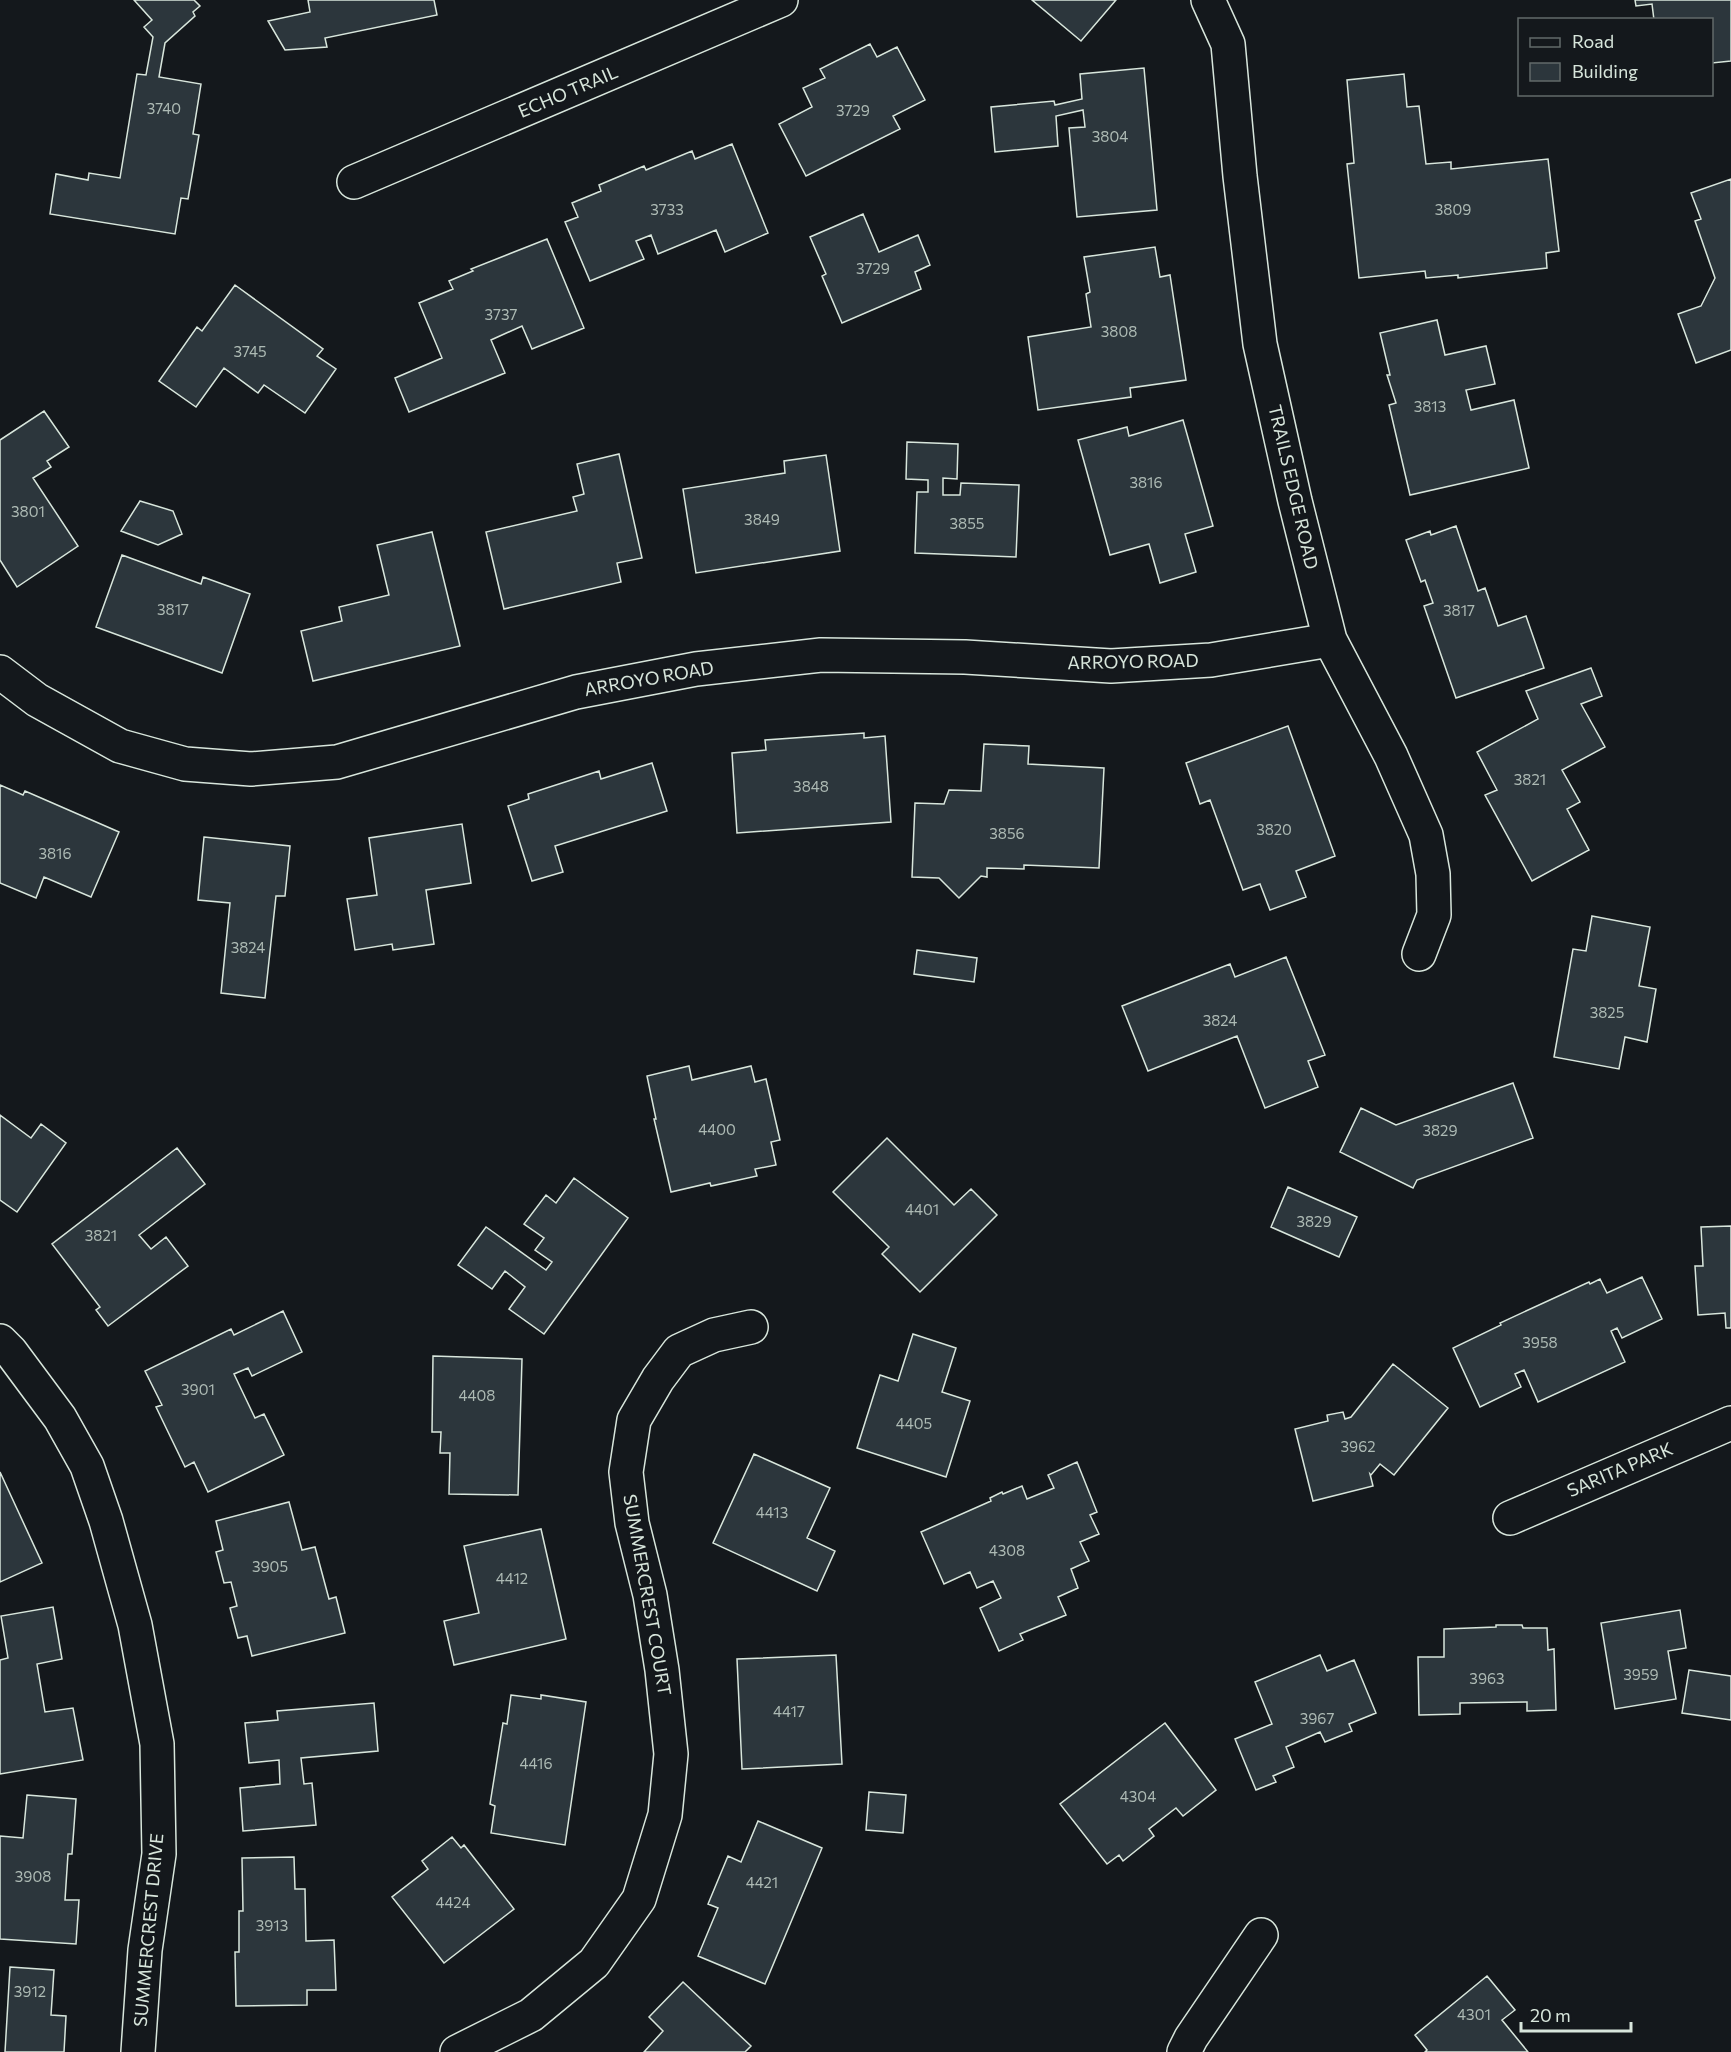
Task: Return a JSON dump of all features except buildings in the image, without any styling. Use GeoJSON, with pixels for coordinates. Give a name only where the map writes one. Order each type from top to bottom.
{"type":"FeatureCollection","features":[{"type":"Feature","properties":{"kind":"street","name":"ECHO TRAIL"},"geometry":{"type":"LineString","coordinates":[[354,182],[781,0]]}},
{"type":"Feature","properties":{"kind":"street","name":"TRAILS EDGE ROAD"},"geometry":{"type":"LineString","coordinates":[[1208,0],[1228,44],[1239,176],[1260,344],[1295,501],[1330,640],[1391,756],[1426,835],[1432,874],[1434,915],[1419,954]]}},
{"type":"Feature","properties":{"kind":"street","name":"ARROYO ROAD"},"geometry":{"type":"LineString","coordinates":[[0,672],[37,700],[120,746],[185,764],[251,769],[337,762],[576,692],[696,669],[821,655],[965,657],[1111,666],[1211,660],[1330,640]]}},
{"type":"Feature","properties":{"kind":"street","name":"SUMMERCREST COURT"},"geometry":{"type":"LineString","coordinates":[[457,2052],[531,2015],[594,1963],[639,1899],[665,1815],[671,1754],[662,1670],[650,1595],[632,1523],[626,1472],[634,1420],[658,1379],[679,1351],[714,1335],[751,1327]]}},
{"type":"Feature","properties":{"kind":"street","name":"SUMMERCREST DRIVE"},"geometry":{"type":"LineString","coordinates":[[0,1341],[11,1352],[60,1418],[87,1466],[106,1521],[135,1625],[157,1744],[159,1854],[145,1950],[138,2052]]}},
{"type":"Feature","properties":{"kind":"street","name":"SARITA PARK"},"geometry":{"type":"LineString","coordinates":[[1510,1518],[1731,1423]]}},
{"type":"Feature","properties":{"kind":"street"},"geometry":{"type":"LineString","coordinates":[[1184,2052],[1191,2038],[1261,1935]]}}]}
